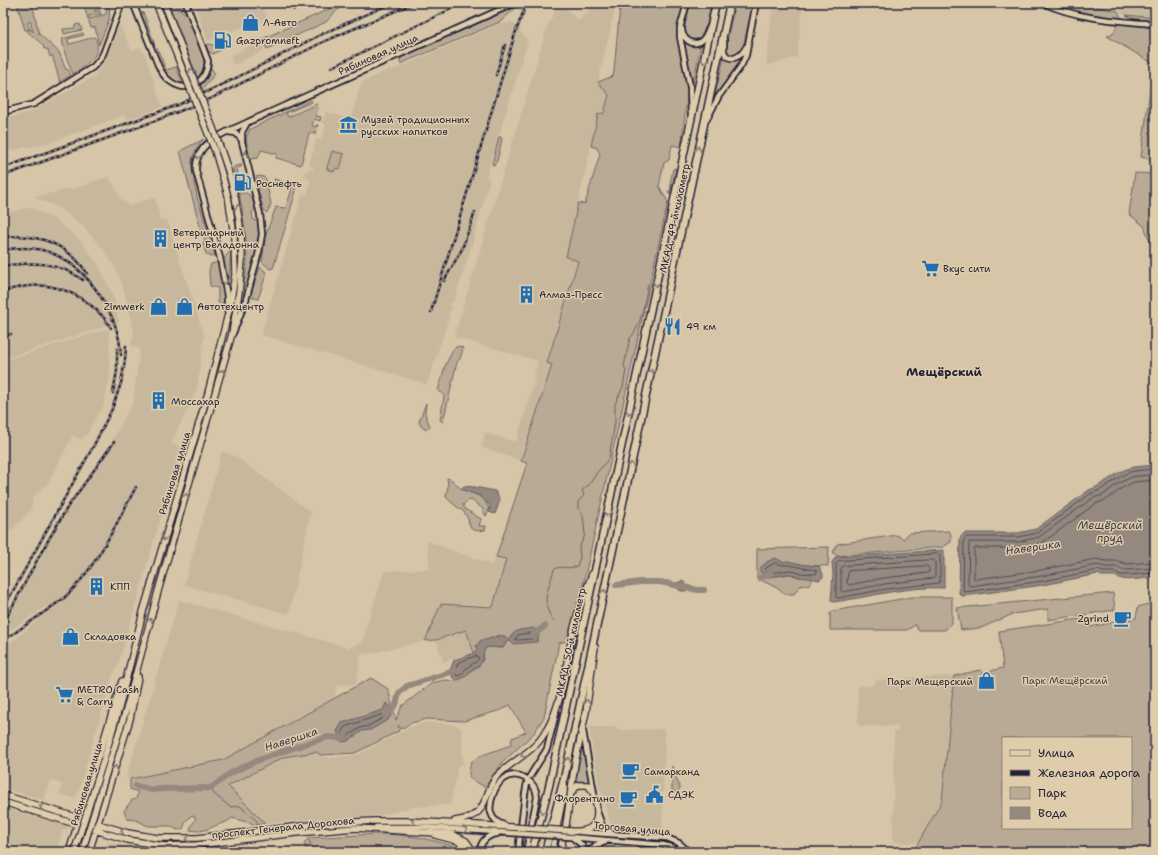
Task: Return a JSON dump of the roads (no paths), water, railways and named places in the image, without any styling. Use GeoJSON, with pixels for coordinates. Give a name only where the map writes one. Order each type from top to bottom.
{"type":"FeatureCollection","features":[{"type":"Feature","properties":{"kind":"highway","name":"МКАД, 49-й километр"},"geometry":{"type":"LineString","coordinates":[[624,435],[716,3]]}},
{"type":"Feature","properties":{"kind":"highway","name":"МКАД, 49-й километр"},"geometry":{"type":"LineString","coordinates":[[599,615],[730,3]]}},
{"type":"Feature","properties":{"kind":"highway","name":"МКАД, 50-й километр"},"geometry":{"type":"LineString","coordinates":[[532,852],[549,786],[624,435]]}},
{"type":"Feature","properties":{"kind":"highway"},"geometry":{"type":"LineString","coordinates":[[545,852],[565,774],[599,615]]}},
{"type":"Feature","properties":{"kind":"main road"},"geometry":{"type":"LineString","coordinates":[[156,3],[220,166],[231,208],[235,259],[233,291],[227,319]]}},
{"type":"Feature","properties":{"kind":"main road"},"geometry":{"type":"LineString","coordinates":[[164,3],[221,148],[235,194],[240,220],[242,260],[239,292],[232,334]]}},
{"type":"Feature","properties":{"kind":"main road","name":"Рябиновая улица"},"geometry":{"type":"LineString","coordinates":[[74,852],[104,759],[144,606],[208,393],[227,319]]}},
{"type":"Feature","properties":{"kind":"main road","name":"Рябиновая улица"},"geometry":{"type":"LineString","coordinates":[[82,852],[126,710],[159,588],[232,334]]}},
{"type":"Feature","properties":{"kind":"main road"},"geometry":{"type":"LineString","coordinates":[[433,822],[464,819],[478,813],[484,804],[492,783],[496,777],[540,740],[551,721],[558,700],[576,620],[599,554]]}},
{"type":"Feature","properties":{"kind":"main road"},"geometry":{"type":"LineString","coordinates":[[560,852],[575,763],[583,728],[599,615]]}},
{"type":"Feature","properties":{"kind":"main road"},"geometry":{"type":"LineString","coordinates":[[90,850],[130,719],[137,686],[139,659]]}},
{"type":"Feature","properties":{"kind":"main road"},"geometry":{"type":"LineString","coordinates":[[69,852],[117,696],[130,662]]}},
{"type":"Feature","properties":{"kind":"main road"},"geometry":{"type":"LineString","coordinates":[[552,852],[564,792],[565,774]]}},
{"type":"Feature","properties":{"kind":"main road"},"geometry":{"type":"LineString","coordinates":[[570,796],[575,787],[581,784],[588,786],[595,796],[598,814],[596,822],[591,828],[577,832]]}},
{"type":"Feature","properties":{"kind":"main road","name":"проспект Генерала Дорохова"},"geometry":{"type":"LineString","coordinates":[[4,796],[148,837],[186,839],[326,823],[394,821],[433,822],[570,834]]}},
{"type":"Feature","properties":{"kind":"main road","name":"проспект Генерала Дорохова"},"geometry":{"type":"LineString","coordinates":[[3,802],[96,831],[147,844],[174,846],[197,845],[323,830],[356,828]]}},
{"type":"Feature","properties":{"kind":"main road"},"geometry":{"type":"LineString","coordinates":[[356,828],[452,834],[466,841],[474,852]]}},
{"type":"Feature","properties":{"kind":"main road"},"geometry":{"type":"LineString","coordinates":[[413,831],[451,838],[462,844],[469,852]]}},
{"type":"Feature","properties":{"kind":"main road","name":"Торговая улица"},"geometry":{"type":"LineString","coordinates":[[570,834],[577,832]]}},
{"type":"Feature","properties":{"kind":"street"},"geometry":{"type":"LineString","coordinates":[[3,112],[34,104],[93,67],[103,54],[122,3]]}},
{"type":"Feature","properties":{"kind":"street"},"geometry":{"type":"LineString","coordinates":[[133,3],[162,73],[173,83],[185,87],[194,85],[203,77],[208,61],[186,3]]}},
{"type":"Feature","properties":{"kind":"street","name":"Рябиновая улица"},"geometry":{"type":"LineString","coordinates":[[227,319],[226,284],[196,170],[198,154],[203,146],[248,122],[515,3]]}},
{"type":"Feature","properties":{"kind":"street"},"geometry":{"type":"LineString","coordinates":[[687,3],[680,31],[680,39],[690,87],[691,122]]}},
{"type":"Feature","properties":{"kind":"street"},"geometry":{"type":"LineString","coordinates":[[704,126],[719,96],[743,62],[747,53],[756,3]]}},
{"type":"Feature","properties":{"kind":"street"},"geometry":{"type":"LineString","coordinates":[[1043,3],[1062,10],[1086,16],[1115,21],[1155,24]]}},
{"type":"Feature","properties":{"kind":"street"},"geometry":{"type":"LineString","coordinates":[[682,22],[684,36],[694,43],[700,42],[703,39],[712,23]]}},
{"type":"Feature","properties":{"kind":"street"},"geometry":{"type":"LineString","coordinates":[[724,28],[724,50],[729,58],[733,59],[740,56],[748,42]]}},
{"type":"Feature","properties":{"kind":"street"},"geometry":{"type":"LineString","coordinates":[[241,139],[242,132],[248,122]]}},
{"type":"Feature","properties":{"kind":"street"},"geometry":{"type":"LineString","coordinates":[[227,133],[236,133],[241,139]]}},
{"type":"Feature","properties":{"kind":"street","name":"Рябиновая улица"},"geometry":{"type":"LineString","coordinates":[[232,334],[246,300],[260,252],[262,234],[260,214],[241,139]]}},
{"type":"Feature","properties":{"kind":"street"},"geometry":{"type":"LineString","coordinates":[[530,776],[547,749],[553,728],[558,700]]}},
{"type":"Feature","properties":{"kind":"street"},"geometry":{"type":"LineString","coordinates":[[583,728],[595,796]]}},
{"type":"Feature","properties":{"kind":"street"},"geometry":{"type":"LineString","coordinates":[[511,830],[496,821],[491,814],[490,804],[499,783],[507,778],[520,776],[527,779],[533,785],[536,789],[537,797],[526,852]]}},
{"type":"Feature","properties":{"kind":"street"},"geometry":{"type":"LineString","coordinates":[[518,852],[524,800],[528,783]]}},
{"type":"Feature","properties":{"kind":"street"},"geometry":{"type":"LineString","coordinates":[[86,799],[88,808],[94,811],[100,810],[104,806]]}},
{"type":"Feature","properties":{"kind":"street"},"geometry":{"type":"LineString","coordinates":[[598,814],[603,828],[610,833],[618,835]]}},
{"type":"Feature","properties":{"kind":"street","name":"проспект Генерала Дорохова"},"geometry":{"type":"LineString","coordinates":[[356,828],[422,827],[511,830]]}},
{"type":"Feature","properties":{"kind":"street"},"geometry":{"type":"LineString","coordinates":[[480,852],[482,844],[488,837],[511,830]]}},
{"type":"Feature","properties":{"kind":"street","name":"Торговая улица"},"geometry":{"type":"LineString","coordinates":[[577,832],[667,838],[683,846],[689,852]]}},
{"type":"Feature","properties":{"kind":"street"},"geometry":{"type":"LineString","coordinates":[[570,834],[584,848],[584,852]]}},
{"type":"Feature","properties":{"kind":"street","name":"Торговая улица"},"geometry":{"type":"LineString","coordinates":[[570,834],[612,841],[662,845],[671,847],[678,852]]}},
{"type":"Feature","properties":{"kind":"street"},"geometry":{"type":"LineString","coordinates":[[72,843],[76,838],[83,837],[89,841],[90,850]]}},
{"type":"Feature","properties":{"kind":"street"},"geometry":{"type":"LineString","coordinates":[[588,852],[591,848],[600,843],[612,841]]}},
{"type":"Feature","properties":{"kind":"water","name":"Мещёрский пруд"},"geometry":{"type":"Polygon","coordinates":[[[1155,465],[1155,577],[1129,580],[1115,576],[1101,576],[1098,574],[1043,585],[972,595],[962,596],[959,593],[960,538],[964,533],[1018,533],[1036,529],[1089,490],[1100,485],[1119,472],[1133,467],[1155,465]]]}},
{"type":"Feature","properties":{"kind":"water"},"geometry":{"type":"Polygon","coordinates":[[[464,486],[495,491],[500,500],[495,514],[489,512],[490,506],[480,496],[461,489],[464,486]]]}},
{"type":"Feature","properties":{"kind":"water"},"geometry":{"type":"Polygon","coordinates":[[[944,550],[944,588],[902,590],[834,602],[831,600],[833,575],[832,562],[836,557],[944,550]]]}},
{"type":"Feature","properties":{"kind":"water"},"geometry":{"type":"Polygon","coordinates":[[[775,558],[783,562],[787,561],[819,566],[823,577],[819,580],[798,577],[791,574],[768,576],[760,572],[760,568],[775,558]]]}},
{"type":"Feature","properties":{"kind":"water"},"geometry":{"type":"Polygon","coordinates":[[[683,581],[686,585],[686,591],[681,591],[673,585],[676,583],[683,581]]]}},
{"type":"Feature","properties":{"kind":"water"},"geometry":{"type":"Polygon","coordinates":[[[534,628],[539,635],[537,642],[513,644],[510,641],[507,641],[503,648],[488,647],[484,650],[483,659],[479,666],[470,671],[468,675],[457,681],[449,673],[454,660],[474,653],[477,649],[476,646],[481,640],[501,636],[505,636],[507,639],[510,639],[517,631],[534,628]]]}},
{"type":"Feature","properties":{"kind":"water"},"geometry":{"type":"Polygon","coordinates":[[[386,703],[389,705],[392,714],[388,720],[370,730],[362,731],[348,741],[342,742],[337,731],[342,723],[383,710],[386,703]]]}},
{"type":"Feature","properties":{"kind":"waterway"},"geometry":{"type":"LineString","coordinates":[[554,621],[547,608],[546,596],[554,569],[560,567],[570,568],[577,566],[580,558],[579,548],[585,535],[583,515],[578,508],[578,502],[584,495],[582,490],[589,485],[609,458],[615,422],[615,404],[623,387],[626,370],[624,366],[630,338],[634,334],[640,321],[648,284]]}},
{"type":"Feature","properties":{"kind":"waterway","name":"Навершка"},"geometry":{"type":"LineString","coordinates":[[759,578],[771,574]]}},
{"type":"Feature","properties":{"kind":"waterway","name":"Навершка"},"geometry":{"type":"LineString","coordinates":[[616,585],[641,582],[660,582],[704,590]]}},
{"type":"Feature","properties":{"kind":"waterway","name":"Навершка"},"geometry":{"type":"LineString","coordinates":[[532,636],[545,626]]}},
{"type":"Feature","properties":{"kind":"waterway","name":"Навершка"},"geometry":{"type":"LineString","coordinates":[[385,716],[396,705],[399,693],[407,686],[457,670]]}},
{"type":"Feature","properties":{"kind":"waterway","name":"Навершка"},"geometry":{"type":"LineString","coordinates":[[136,786],[152,790],[211,788],[229,774],[251,763],[305,744],[328,737],[341,738],[346,734]]}},
{"type":"Feature","properties":{"kind":"waterway"},"geometry":{"type":"LineString","coordinates":[[211,788],[214,794],[230,807],[240,806],[258,822]]}},
{"type":"Feature","properties":{"kind":"waterway"},"geometry":{"type":"LineString","coordinates":[[309,840],[314,852]]}},
{"type":"Feature","properties":{"kind":"railway"},"geometry":{"type":"LineString","coordinates":[[3,168],[178,105],[234,79],[320,35],[392,3]]}},
{"type":"Feature","properties":{"kind":"railway"},"geometry":{"type":"LineString","coordinates":[[3,176],[208,100],[323,42],[414,3]]}},
{"type":"Feature","properties":{"kind":"railway"},"geometry":{"type":"LineString","coordinates":[[332,67],[463,3]]}},
{"type":"Feature","properties":{"kind":"railway"},"geometry":{"type":"LineString","coordinates":[[431,312],[515,34],[524,10]]}},
{"type":"Feature","properties":{"kind":"railway"},"geometry":{"type":"LineString","coordinates":[[496,75],[505,45]]}},
{"type":"Feature","properties":{"kind":"railway"},"geometry":{"type":"LineString","coordinates":[[444,281],[462,249],[475,212]]}},
{"type":"Feature","properties":{"kind":"railway"},"geometry":{"type":"LineString","coordinates":[[3,237],[28,237],[51,242],[70,254],[87,273]]}},
{"type":"Feature","properties":{"kind":"railway"},"geometry":{"type":"LineString","coordinates":[[3,250],[16,248],[42,250],[67,261],[79,271],[100,296],[108,310],[115,325],[121,355]]}},
{"type":"Feature","properties":{"kind":"railway"},"geometry":{"type":"LineString","coordinates":[[3,266],[14,264],[45,264],[55,266],[74,274],[83,280]]}},
{"type":"Feature","properties":{"kind":"railway"},"geometry":{"type":"LineString","coordinates":[[3,292],[25,286],[47,286],[58,288],[78,297],[95,308],[111,328]]}},
{"type":"Feature","properties":{"kind":"railway"},"geometry":{"type":"LineString","coordinates":[[3,336],[11,334]]}},
{"type":"Feature","properties":{"kind":"railway"},"geometry":{"type":"LineString","coordinates":[[3,609],[94,445],[112,409],[121,383],[126,346]]}},
{"type":"Feature","properties":{"kind":"railway"},"geometry":{"type":"LineString","coordinates":[[113,393],[117,371],[117,349]]}},
{"type":"Feature","properties":{"kind":"railway"},"geometry":{"type":"LineString","coordinates":[[3,624],[67,508],[114,442]]}},
{"type":"Feature","properties":{"kind":"railway"},"geometry":{"type":"LineString","coordinates":[[3,641],[63,599],[75,587],[95,561],[136,487]]}},
{"type":"Feature","properties":{"kind":"place","name":"Л-Авто"},"geometry":{"type":"Point","coordinates":[250,22]}},
{"type":"Feature","properties":{"kind":"place","name":"Gazpromneft"},"geometry":{"type":"Point","coordinates":[223,40]}},
{"type":"Feature","properties":{"kind":"place","name":"Музей традиционных русских напитков"},"geometry":{"type":"Point","coordinates":[348,125]}},
{"type":"Feature","properties":{"kind":"place","name":"Роснефть"},"geometry":{"type":"Point","coordinates":[243,183]}},
{"type":"Feature","properties":{"kind":"place","name":"Ветеринарный центр Беладонна"},"geometry":{"type":"Point","coordinates":[160,238]}},
{"type":"Feature","properties":{"kind":"place","name":"Вкус сити"},"geometry":{"type":"Point","coordinates":[930,268]}},
{"type":"Feature","properties":{"kind":"place","name":"Алмаз-Пресс"},"geometry":{"type":"Point","coordinates":[526,294]}},
{"type":"Feature","properties":{"kind":"place","name":"Zimwerk"},"geometry":{"type":"Point","coordinates":[158,306]}},
{"type":"Feature","properties":{"kind":"place","name":"Автотехцентр"},"geometry":{"type":"Point","coordinates":[184,306]}},
{"type":"Feature","properties":{"kind":"place","name":"49 км"},"geometry":{"type":"Point","coordinates":[673,326]}},
{"type":"Feature","properties":{"kind":"place","name":"Моссахар"},"geometry":{"type":"Point","coordinates":[158,401]}},
{"type":"Feature","properties":{"kind":"place","name":"КПП"},"geometry":{"type":"Point","coordinates":[97,586]}},
{"type":"Feature","properties":{"kind":"place","name":"2grind"},"geometry":{"type":"Point","coordinates":[1122,618]}},
{"type":"Feature","properties":{"kind":"place","name":"Складовка"},"geometry":{"type":"Point","coordinates":[71,636]}},
{"type":"Feature","properties":{"kind":"place","name":"Парк Мещерский"},"geometry":{"type":"Point","coordinates":[986,681]}},
{"type":"Feature","properties":{"kind":"place","name":"METRO Cash & Carry"},"geometry":{"type":"Point","coordinates":[64,695]}},
{"type":"Feature","properties":{"kind":"place","name":"Самарканд"},"geometry":{"type":"Point","coordinates":[631,771]}},
{"type":"Feature","properties":{"kind":"place","name":"СДЭК"},"geometry":{"type":"Point","coordinates":[655,794]}},
{"type":"Feature","properties":{"kind":"place","name":"Флорентино"},"geometry":{"type":"Point","coordinates":[628,798]}},
{"type":"Feature","properties":{"kind":"district","name":"Мещёрский"},"geometry":{"type":"Point","coordinates":[944,372]}},
{"type":"Feature","properties":{"kind":"park label","name":"Парк Мещёрский"},"geometry":{"type":"Point","coordinates":[1065,680]}}]}
